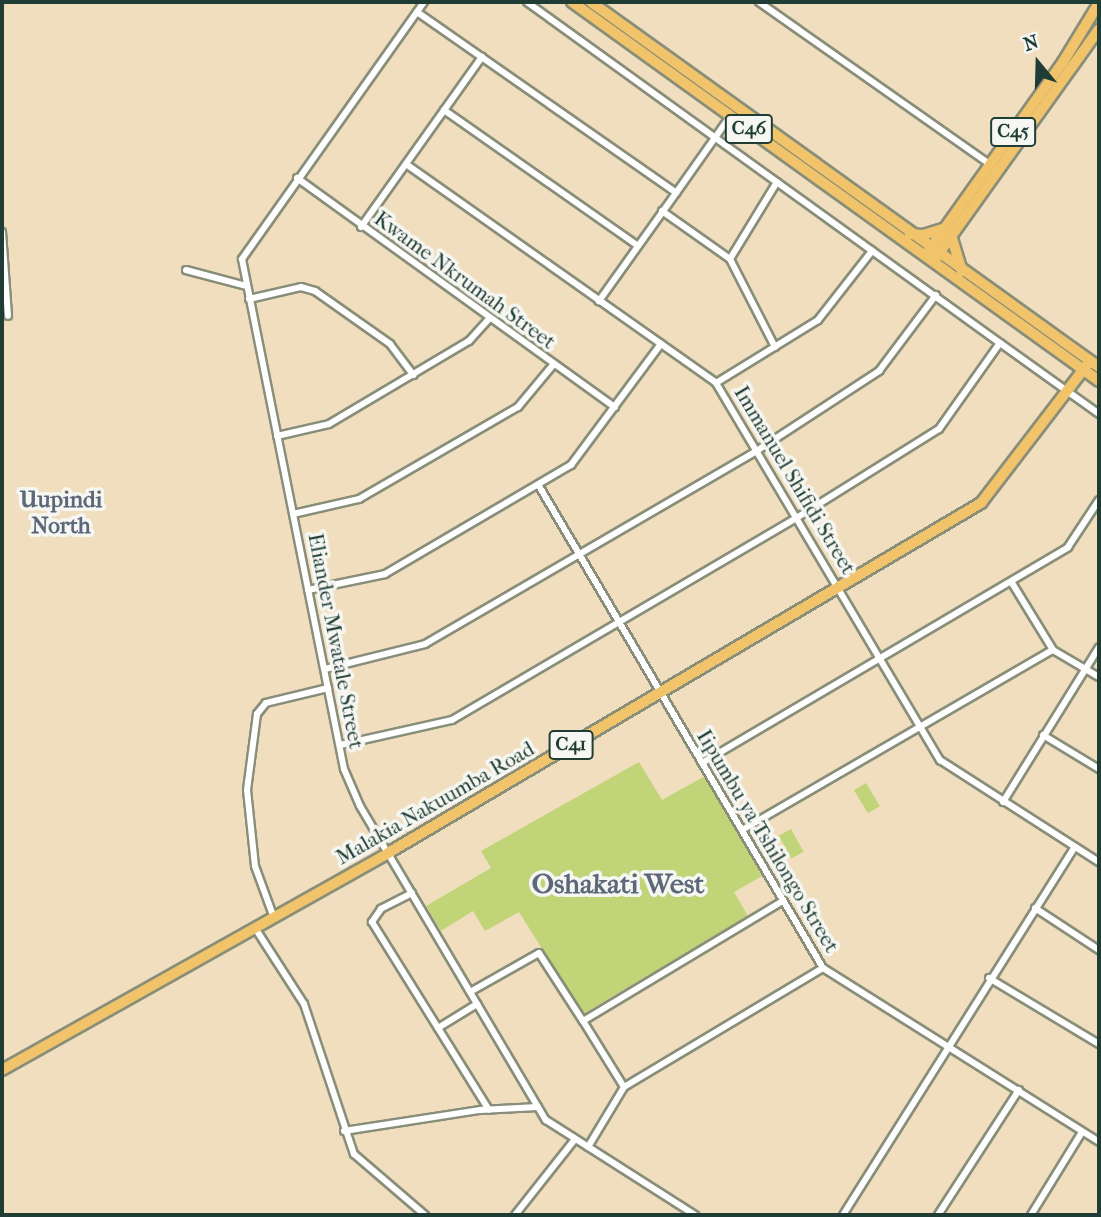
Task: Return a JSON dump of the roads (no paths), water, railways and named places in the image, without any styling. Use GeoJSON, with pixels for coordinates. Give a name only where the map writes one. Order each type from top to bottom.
{"type":"FeatureCollection","features":[{"type":"Feature","properties":{"kind":"main road","name":"C46"},"geometry":{"type":"LineString","coordinates":[[572,2],[931,257],[1099,382]]}},
{"type":"Feature","properties":{"kind":"main road","name":"C46"},"geometry":{"type":"LineString","coordinates":[[591,2],[910,233],[931,257],[963,273],[1095,364]]}},
{"type":"Feature","properties":{"kind":"main road","name":"C45"},"geometry":{"type":"LineString","coordinates":[[931,257],[1063,62],[1099,3]]}},
{"type":"Feature","properties":{"kind":"main road","name":"C45"},"geometry":{"type":"LineString","coordinates":[[993,167],[1099,29]]}},
{"type":"Feature","properties":{"kind":"main road"},"geometry":{"type":"LineString","coordinates":[[910,233],[923,235],[948,232],[963,273]]}},
{"type":"Feature","properties":{"kind":"main road","name":"Malakia Nakuumba Road"},"geometry":{"type":"LineString","coordinates":[[2,1070],[388,853],[986,500],[1083,370],[1095,364]]}},
{"type":"Feature","properties":{"kind":"street","name":"Eliander Mwatale Street"},"geometry":{"type":"LineString","coordinates":[[424,2],[244,251],[246,286],[348,781],[546,1120],[695,1215]]}},
{"type":"Feature","properties":{"kind":"street"},"geometry":{"type":"LineString","coordinates":[[527,2],[1099,414]]}},
{"type":"Feature","properties":{"kind":"street"},"geometry":{"type":"LineString","coordinates":[[759,2],[993,167]]}},
{"type":"Feature","properties":{"kind":"street"},"geometry":{"type":"LineString","coordinates":[[417,12],[676,193]]}},
{"type":"Feature","properties":{"kind":"street"},"geometry":{"type":"LineString","coordinates":[[360,227],[482,57]]}},
{"type":"Feature","properties":{"kind":"street"},"geometry":{"type":"LineString","coordinates":[[599,301],[737,106]]}},
{"type":"Feature","properties":{"kind":"street"},"geometry":{"type":"LineString","coordinates":[[443,110],[637,245]]}},
{"type":"Feature","properties":{"kind":"street","name":"Immanuel Shifidi Street"},"geometry":{"type":"LineString","coordinates":[[405,164],[716,383],[943,763],[1099,862]]}},
{"type":"Feature","properties":{"kind":"street","name":"Kwame Nkrumah Street"},"geometry":{"type":"LineString","coordinates":[[298,178],[360,227],[615,407]]}},
{"type":"Feature","properties":{"kind":"street"},"geometry":{"type":"LineString","coordinates":[[730,260],[777,182]]}},
{"type":"Feature","properties":{"kind":"street"},"geometry":{"type":"LineString","coordinates":[[662,211],[730,260],[775,347]]}},
{"type":"Feature","properties":{"kind":"street"},"geometry":{"type":"LineString","coordinates":[[2,232],[8,316]]}},
{"type":"Feature","properties":{"kind":"street"},"geometry":{"type":"LineString","coordinates":[[716,383],[823,315],[872,251]]}},
{"type":"Feature","properties":{"kind":"street"},"geometry":{"type":"LineString","coordinates":[[186,270],[246,286]]}},
{"type":"Feature","properties":{"kind":"street"},"geometry":{"type":"LineString","coordinates":[[249,299],[301,287],[315,291],[390,344],[412,375]]}},
{"type":"Feature","properties":{"kind":"street"},"geometry":{"type":"LineString","coordinates":[[325,669],[414,649],[758,450],[879,371],[936,295]]}},
{"type":"Feature","properties":{"kind":"street"},"geometry":{"type":"LineString","coordinates":[[277,436],[329,425],[469,341],[489,319]]}},
{"type":"Feature","properties":{"kind":"street"},"geometry":{"type":"LineString","coordinates":[[340,745],[441,725],[798,517],[939,429],[1000,342]]}},
{"type":"Feature","properties":{"kind":"street"},"geometry":{"type":"LineString","coordinates":[[308,590],[385,574],[539,486],[578,460],[661,344]]}},
{"type":"Feature","properties":{"kind":"street"},"geometry":{"type":"LineString","coordinates":[[293,514],[359,499],[518,407],[553,365]]}},
{"type":"Feature","properties":{"kind":"street","name":"Iipumbu ya Tshilongo Street"},"geometry":{"type":"LineString","coordinates":[[539,486],[823,968],[1099,1142]]}},
{"type":"Feature","properties":{"kind":"street"},"geometry":{"type":"LineString","coordinates":[[702,764],[1012,583],[1068,547],[1099,500]]}},
{"type":"Feature","properties":{"kind":"street"},"geometry":{"type":"LineString","coordinates":[[1012,583],[1053,650],[1099,677]]}},
{"type":"Feature","properties":{"kind":"street"},"geometry":{"type":"LineString","coordinates":[[1003,802],[1099,648]]}},
{"type":"Feature","properties":{"kind":"street"},"geometry":{"type":"LineString","coordinates":[[742,831],[1053,650]]}},
{"type":"Feature","properties":{"kind":"street"},"geometry":{"type":"LineString","coordinates":[[274,918],[255,866],[257,846],[247,790],[257,714],[266,703],[328,688]]}},
{"type":"Feature","properties":{"kind":"street"},"geometry":{"type":"LineString","coordinates":[[1043,735],[1099,769]]}},
{"type":"Feature","properties":{"kind":"street"},"geometry":{"type":"LineString","coordinates":[[843,1215],[949,1047],[989,978],[1075,846]]}},
{"type":"Feature","properties":{"kind":"street"},"geometry":{"type":"LineString","coordinates":[[412,893],[381,909],[372,922],[489,1110]]}},
{"type":"Feature","properties":{"kind":"street"},"geometry":{"type":"LineString","coordinates":[[583,1021],[783,901]]}},
{"type":"Feature","properties":{"kind":"street"},"geometry":{"type":"LineString","coordinates":[[1035,908],[1099,950]]}},
{"type":"Feature","properties":{"kind":"street"},"geometry":{"type":"LineString","coordinates":[[255,928],[304,1004],[344,1131],[361,1161],[425,1215]]}},
{"type":"Feature","properties":{"kind":"street"},"geometry":{"type":"LineString","coordinates":[[470,992],[539,953],[624,1087]]}},
{"type":"Feature","properties":{"kind":"street"},"geometry":{"type":"LineString","coordinates":[[588,1147],[624,1087],[823,968]]}},
{"type":"Feature","properties":{"kind":"street"},"geometry":{"type":"LineString","coordinates":[[989,978],[1099,1044]]}},
{"type":"Feature","properties":{"kind":"street"},"geometry":{"type":"LineString","coordinates":[[438,1028],[477,1004]]}},
{"type":"Feature","properties":{"kind":"street"},"geometry":{"type":"LineString","coordinates":[[938,1215],[1019,1090]]}},
{"type":"Feature","properties":{"kind":"street"},"geometry":{"type":"LineString","coordinates":[[344,1131],[489,1110],[538,1107]]}},
{"type":"Feature","properties":{"kind":"street"},"geometry":{"type":"LineString","coordinates":[[1031,1215],[1082,1132]]}},
{"type":"Feature","properties":{"kind":"street"},"geometry":{"type":"LineString","coordinates":[[515,1215],[575,1139]]}},
{"type":"Feature","properties":{"kind":"district","name":"Uupindi North"},"geometry":{"type":"Point","coordinates":[61,513]}},
{"type":"Feature","properties":{"kind":"district","name":"Oshakati West"},"geometry":{"type":"Point","coordinates":[618,884]}}]}
